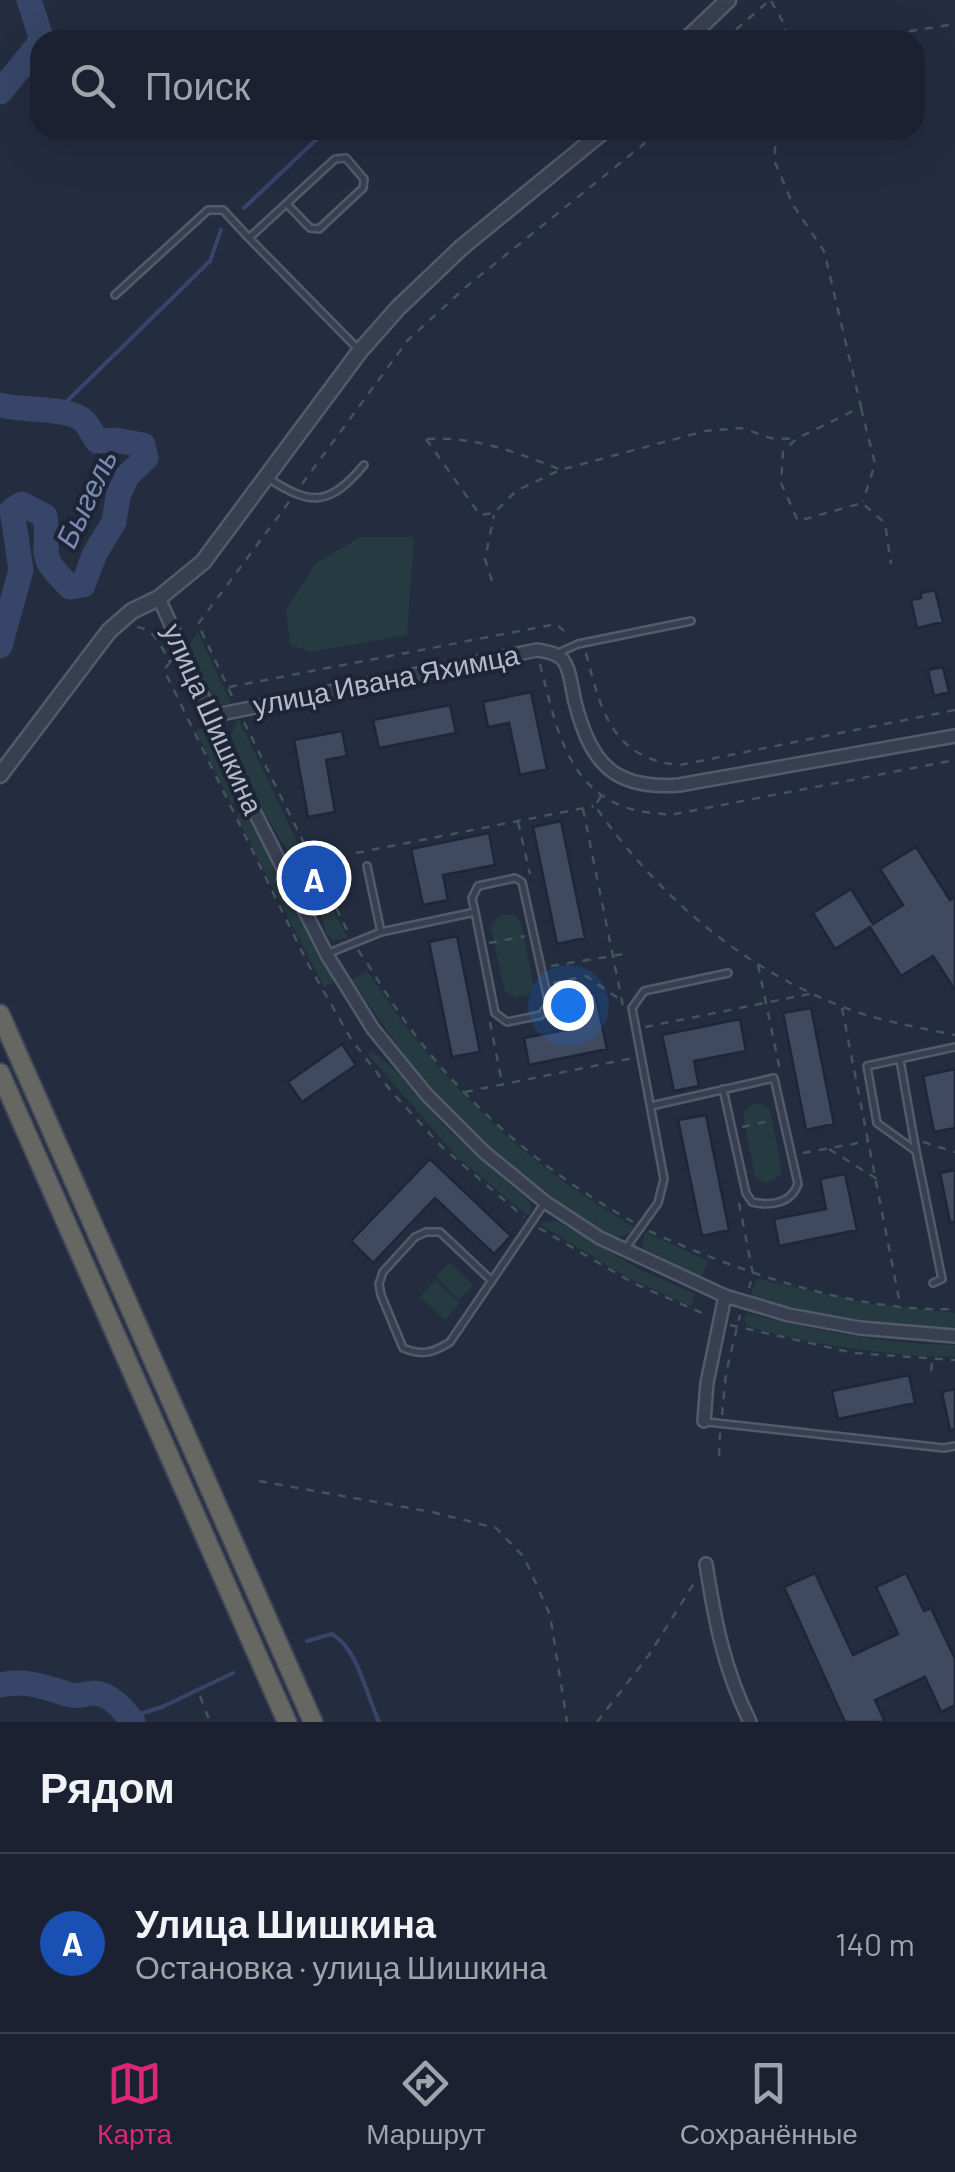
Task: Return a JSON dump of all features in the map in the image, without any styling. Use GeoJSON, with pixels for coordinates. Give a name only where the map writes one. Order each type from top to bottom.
{"type":"FeatureCollection","features":[{"type":"Feature","properties":{"kind":"highway"},"geometry":{"type":"LineString","coordinates":[[0,1014],[314,1722]]}},
{"type":"Feature","properties":{"kind":"highway"},"geometry":{"type":"LineString","coordinates":[[0,1073],[288,1722]]}},
{"type":"Feature","properties":{"kind":"street"},"geometry":{"type":"LineString","coordinates":[[696,30],[728,0]]}},
{"type":"Feature","properties":{"kind":"street"},"geometry":{"type":"LineString","coordinates":[[0,775],[109,631],[203,562],[360,351],[398,308],[462,247],[593,140]]}},
{"type":"Feature","properties":{"kind":"street","name":"улица Шишкина"},"geometry":{"type":"LineString","coordinates":[[158,598],[249,801],[326,955],[373,1029],[427,1095],[484,1152],[546,1202],[600,1238],[725,1296],[788,1315],[860,1328],[955,1336]]}},
{"type":"Feature","properties":{"kind":"street","name":"улица Ивана Яхимца"},"geometry":{"type":"LineString","coordinates":[[212,716],[537,650],[555,654],[565,662],[583,736],[596,759],[620,777],[649,787],[955,736]]}},
{"type":"Feature","properties":{"kind":"street"},"geometry":{"type":"LineString","coordinates":[[0,767],[16,755]]}},
{"type":"Feature","properties":{"kind":"street"},"geometry":{"type":"LineString","coordinates":[[704,1422],[706,1383],[725,1296]]}},
{"type":"Feature","properties":{"kind":"street"},"geometry":{"type":"LineString","coordinates":[[706,1564],[719,1644],[750,1722]]}},
{"type":"Feature","properties":{"kind":"lane"},"geometry":{"type":"LineString","coordinates":[[249,238],[340,156],[364,179],[363,188],[319,229],[310,228],[287,204]]}},
{"type":"Feature","properties":{"kind":"lane"},"geometry":{"type":"LineString","coordinates":[[115,295],[208,210],[223,210],[360,351]]}},
{"type":"Feature","properties":{"kind":"lane"},"geometry":{"type":"LineString","coordinates":[[266,477],[294,495],[314,499],[344,488],[364,465]]}},
{"type":"Feature","properties":{"kind":"lane"},"geometry":{"type":"LineString","coordinates":[[555,654],[578,644],[691,621]]}},
{"type":"Feature","properties":{"kind":"lane"},"geometry":{"type":"LineString","coordinates":[[367,866],[381,932]]}},
{"type":"Feature","properties":{"kind":"lane"},"geometry":{"type":"LineString","coordinates":[[515,878],[522,882],[534,934],[549,1004],[541,1015],[507,1022],[495,1013],[472,898],[478,886],[515,878]]}},
{"type":"Feature","properties":{"kind":"lane"},"geometry":{"type":"LineString","coordinates":[[326,955],[381,932],[475,912]]}},
{"type":"Feature","properties":{"kind":"lane"},"geometry":{"type":"LineString","coordinates":[[626,1249],[658,1203],[664,1179],[632,1008],[644,991],[728,973]]}},
{"type":"Feature","properties":{"kind":"lane"},"geometry":{"type":"LineString","coordinates":[[916,1151],[877,1122],[867,1066],[955,1048]]}},
{"type":"Feature","properties":{"kind":"lane"},"geometry":{"type":"LineString","coordinates":[[900,1058],[942,1279],[933,1283]]}},
{"type":"Feature","properties":{"kind":"lane"},"geometry":{"type":"LineString","coordinates":[[651,1106],[723,1089],[774,1078],[798,1184],[795,1194],[785,1200],[752,1202],[746,1193],[723,1089]]}},
{"type":"Feature","properties":{"kind":"lane"},"geometry":{"type":"LineString","coordinates":[[492,1281],[440,1232],[426,1232],[415,1238],[383,1272],[379,1284],[403,1348],[417,1354],[436,1352],[450,1342],[492,1281],[531,1223],[546,1202]]}},
{"type":"Feature","properties":{"kind":"lane"},"geometry":{"type":"LineString","coordinates":[[704,1422],[944,1448],[955,1446]]}},
{"type":"Feature","properties":{"kind":"path"},"geometry":{"type":"LineString","coordinates":[[736,30],[770,0],[785,30]]}},
{"type":"Feature","properties":{"kind":"path"},"geometry":{"type":"LineString","coordinates":[[917,30],[955,24]]}},
{"type":"Feature","properties":{"kind":"path"},"geometry":{"type":"LineString","coordinates":[[647,140],[466,286],[408,340],[164,670],[308,964],[351,1039],[442,1147],[531,1223],[633,1284],[720,1321],[854,1353],[955,1360]]}},
{"type":"Feature","properties":{"kind":"path"},"geometry":{"type":"LineString","coordinates":[[776,140],[775,162],[793,205],[824,252],[875,464],[862,503]]}},
{"type":"Feature","properties":{"kind":"path"},"geometry":{"type":"LineString","coordinates":[[861,407],[796,439],[783,452],[781,483],[798,520],[862,503]]}},
{"type":"Feature","properties":{"kind":"path"},"geometry":{"type":"LineString","coordinates":[[492,581],[486,558],[494,513],[516,491],[560,470],[706,431],[742,428],[770,438],[796,439]]}},
{"type":"Feature","properties":{"kind":"path"},"geometry":{"type":"LineString","coordinates":[[494,513],[480,515],[426,439],[452,438],[497,445],[560,470]]}},
{"type":"Feature","properties":{"kind":"path"},"geometry":{"type":"LineString","coordinates":[[862,503],[885,523],[891,564]]}},
{"type":"Feature","properties":{"kind":"path"},"geometry":{"type":"LineString","coordinates":[[198,624],[354,942],[401,1016],[464,1092],[534,1156],[641,1227],[753,1274],[865,1301],[955,1309]]}},
{"type":"Feature","properties":{"kind":"path"},"geometry":{"type":"LineString","coordinates":[[228,687],[556,624],[586,650],[612,729],[634,752],[655,762],[680,764],[955,710]]}},
{"type":"Feature","properties":{"kind":"path"},"geometry":{"type":"LineString","coordinates":[[128,628],[147,628],[170,662]]}},
{"type":"Feature","properties":{"kind":"path"},"geometry":{"type":"LineString","coordinates":[[533,628],[562,745],[576,772],[602,795],[631,810],[670,814],[955,760]]}},
{"type":"Feature","properties":{"kind":"path"},"geometry":{"type":"LineString","coordinates":[[356,853],[583,809],[595,806],[602,795]]}},
{"type":"Feature","properties":{"kind":"path"},"geometry":{"type":"LineString","coordinates":[[595,806],[627,852],[674,900],[742,956],[842,1006],[955,1035]]}},
{"type":"Feature","properties":{"kind":"path"},"geometry":{"type":"LineString","coordinates":[[464,1092],[633,1059],[583,809]]}},
{"type":"Feature","properties":{"kind":"path"},"geometry":{"type":"LineString","coordinates":[[482,945],[534,934]]}},
{"type":"Feature","properties":{"kind":"path"},"geometry":{"type":"LineString","coordinates":[[548,967],[624,954]]}},
{"type":"Feature","properties":{"kind":"path"},"geometry":{"type":"LineString","coordinates":[[758,964],[781,1079]]}},
{"type":"Feature","properties":{"kind":"path"},"geometry":{"type":"LineString","coordinates":[[552,983],[586,976],[622,1001]]}},
{"type":"Feature","properties":{"kind":"path"},"geometry":{"type":"LineString","coordinates":[[628,1030],[816,993]]}},
{"type":"Feature","properties":{"kind":"path"},"geometry":{"type":"LineString","coordinates":[[842,1006],[900,1304]]}},
{"type":"Feature","properties":{"kind":"path"},"geometry":{"type":"LineString","coordinates":[[488,1014],[502,1085]]}},
{"type":"Feature","properties":{"kind":"path"},"geometry":{"type":"LineString","coordinates":[[732,1129],[783,1118]]}},
{"type":"Feature","properties":{"kind":"path"},"geometry":{"type":"LineString","coordinates":[[801,1153],[870,1140]]}},
{"type":"Feature","properties":{"kind":"path"},"geometry":{"type":"LineString","coordinates":[[914,1140],[955,1152]]}},
{"type":"Feature","properties":{"kind":"path"},"geometry":{"type":"LineString","coordinates":[[828,1148],[877,1179]]}},
{"type":"Feature","properties":{"kind":"path"},"geometry":{"type":"LineString","coordinates":[[719,1456],[726,1373],[753,1274],[739,1202]]}},
{"type":"Feature","properties":{"kind":"path"},"geometry":{"type":"LineString","coordinates":[[931,1372],[932,1363]]}},
{"type":"Feature","properties":{"kind":"path"},"geometry":{"type":"LineString","coordinates":[[260,1481],[432,1512],[496,1528],[524,1557],[550,1615],[568,1722]]}},
{"type":"Feature","properties":{"kind":"path"},"geometry":{"type":"LineString","coordinates":[[597,1722],[650,1654],[706,1564]]}},
{"type":"Feature","properties":{"kind":"path"},"geometry":{"type":"LineString","coordinates":[[200,1696],[210,1722]]}},
{"type":"Feature","properties":{"kind":"shaded area"},"geometry":{"type":"Polygon","coordinates":[[[360,537],[414,537],[407,635],[310,652],[290,644],[286,610],[316,563],[360,537]]]}},
{"type":"Feature","properties":{"kind":"shaded area"},"geometry":{"type":"Polygon","coordinates":[[[198,632],[231,705],[218,703],[212,697],[189,645],[198,632]]]}},
{"type":"Feature","properties":{"kind":"shaded area"},"geometry":{"type":"Polygon","coordinates":[[[238,718],[306,860],[298,863],[287,849],[251,786],[231,735],[238,718]]]}},
{"type":"Feature","properties":{"kind":"shaded area"},"geometry":{"type":"Polygon","coordinates":[[[199,728],[211,734],[239,794],[234,803],[231,804],[196,731],[199,728]]]}},
{"type":"Feature","properties":{"kind":"shaded area"},"geometry":{"type":"Polygon","coordinates":[[[246,813],[335,981],[324,987],[236,815],[246,813]]]}},
{"type":"Feature","properties":{"kind":"shaded area"},"geometry":{"type":"Polygon","coordinates":[[[323,892],[348,938],[333,940],[326,934],[316,898],[323,892]]]}},
{"type":"Feature","properties":{"kind":"shaded area"},"geometry":{"type":"Polygon","coordinates":[[[504,915],[514,915],[521,922],[534,989],[527,995],[514,997],[504,990],[491,927],[504,915]]]}},
{"type":"Feature","properties":{"kind":"shaded area"},"geometry":{"type":"Polygon","coordinates":[[[367,971],[425,1050],[485,1116],[553,1173],[634,1227],[630,1233],[616,1238],[568,1208],[460,1118],[416,1070],[352,980],[367,971]]]}},
{"type":"Feature","properties":{"kind":"shaded area"},"geometry":{"type":"Polygon","coordinates":[[[372,1051],[396,1071],[446,1128],[529,1201],[528,1216],[456,1156],[368,1054],[372,1051]]]}},
{"type":"Feature","properties":{"kind":"shaded area"},"geometry":{"type":"Polygon","coordinates":[[[760,1103],[770,1110],[782,1172],[765,1183],[755,1177],[743,1115],[749,1106],[760,1103]]]}},
{"type":"Feature","properties":{"kind":"shaded area"},"geometry":{"type":"Polygon","coordinates":[[[557,1221],[641,1270],[695,1294],[691,1306],[628,1278],[541,1225],[557,1221]]]}},
{"type":"Feature","properties":{"kind":"shaded area"},"geometry":{"type":"Polygon","coordinates":[[[645,1232],[708,1261],[701,1279],[648,1256],[642,1243],[645,1232]]]}},
{"type":"Feature","properties":{"kind":"shaded area"},"geometry":{"type":"Polygon","coordinates":[[[450,1262],[473,1285],[459,1300],[436,1277],[450,1262]]]}},
{"type":"Feature","properties":{"kind":"shaded area"},"geometry":{"type":"Polygon","coordinates":[[[757,1279],[867,1303],[955,1313],[955,1328],[877,1323],[775,1303],[750,1296],[757,1279]]]}},
{"type":"Feature","properties":{"kind":"shaded area"},"geometry":{"type":"Polygon","coordinates":[[[435,1280],[460,1303],[445,1320],[420,1297],[435,1280]]]}},
{"type":"Feature","properties":{"kind":"shaded area"},"geometry":{"type":"Polygon","coordinates":[[[747,1313],[850,1335],[955,1345],[955,1357],[876,1352],[798,1339],[747,1326],[747,1313]]]}},
{"type":"Feature","properties":{"kind":"building"},"geometry":{"type":"Polygon","coordinates":[[[935,590],[943,622],[917,628],[911,600],[935,590]]]}},
{"type":"Feature","properties":{"kind":"building"},"geometry":{"type":"Polygon","coordinates":[[[943,667],[949,692],[934,696],[928,670],[943,667]]]}},
{"type":"Feature","properties":{"kind":"building"},"geometry":{"type":"Polygon","coordinates":[[[531,692],[547,769],[520,775],[509,723],[488,727],[483,702],[531,692]]]}},
{"type":"Feature","properties":{"kind":"building"},"geometry":{"type":"Polygon","coordinates":[[[450,705],[456,733],[379,748],[373,720],[450,705]]]}},
{"type":"Feature","properties":{"kind":"building"},"geometry":{"type":"Polygon","coordinates":[[[342,731],[347,756],[326,760],[335,812],[308,817],[294,740],[342,731]]]}},
{"type":"Feature","properties":{"kind":"building"},"geometry":{"type":"Polygon","coordinates":[[[561,821],[585,938],[557,944],[533,827],[561,821]]]}},
{"type":"Feature","properties":{"kind":"building"},"geometry":{"type":"Polygon","coordinates":[[[489,833],[495,865],[443,875],[448,900],[423,905],[411,849],[489,833]]]}},
{"type":"Feature","properties":{"kind":"building"},"geometry":{"type":"Polygon","coordinates":[[[916,847],[950,900],[955,897],[955,990],[933,956],[901,976],[870,927],[835,949],[813,913],[851,889],[873,924],[903,905],[880,869],[916,847]]]}},
{"type":"Feature","properties":{"kind":"building"},"geometry":{"type":"Polygon","coordinates":[[[457,936],[480,1052],[452,1057],[429,942],[457,936]]]}},
{"type":"Feature","properties":{"kind":"building"},"geometry":{"type":"Polygon","coordinates":[[[595,993],[607,1049],[529,1065],[524,1038],[576,1028],[570,998],[595,993]]]}},
{"type":"Feature","properties":{"kind":"building"},"geometry":{"type":"Polygon","coordinates":[[[811,1008],[834,1124],[806,1130],[783,1013],[811,1008]]]}},
{"type":"Feature","properties":{"kind":"building"},"geometry":{"type":"Polygon","coordinates":[[[740,1019],[746,1051],[694,1061],[699,1086],[674,1091],[662,1035],[740,1019]]]}},
{"type":"Feature","properties":{"kind":"building"},"geometry":{"type":"Polygon","coordinates":[[[342,1044],[356,1065],[302,1102],[288,1082],[342,1044]]]}},
{"type":"Feature","properties":{"kind":"building"},"geometry":{"type":"Polygon","coordinates":[[[955,1069],[955,1128],[934,1132],[923,1076],[955,1069]]]}},
{"type":"Feature","properties":{"kind":"building"},"geometry":{"type":"Polygon","coordinates":[[[706,1115],[729,1230],[702,1236],[678,1120],[706,1115]]]}},
{"type":"Feature","properties":{"kind":"building"},"geometry":{"type":"Polygon","coordinates":[[[430,1159],[511,1236],[494,1254],[435,1198],[373,1263],[351,1241],[430,1159]]]}},
{"type":"Feature","properties":{"kind":"building"},"geometry":{"type":"Polygon","coordinates":[[[955,1170],[955,1222],[950,1222],[940,1173],[955,1170]]]}},
{"type":"Feature","properties":{"kind":"building"},"geometry":{"type":"Polygon","coordinates":[[[845,1174],[857,1230],[779,1246],[774,1219],[826,1209],[820,1179],[845,1174]]]}},
{"type":"Feature","properties":{"kind":"building"},"geometry":{"type":"Polygon","coordinates":[[[909,1375],[915,1403],[838,1419],[832,1391],[909,1375]]]}},
{"type":"Feature","properties":{"kind":"building"},"geometry":{"type":"Polygon","coordinates":[[[955,1389],[955,1429],[950,1430],[942,1392],[955,1389]]]}},
{"type":"Feature","properties":{"kind":"building"},"geometry":{"type":"Polygon","coordinates":[[[815,1573],[853,1655],[898,1634],[876,1587],[906,1573],[924,1611],[931,1608],[955,1659],[955,1705],[941,1712],[925,1677],[875,1700],[885,1722],[845,1722],[784,1587],[815,1573]]]}},
{"type":"Feature","properties":{"kind":"waterway","name":"Быгель"},"geometry":{"type":"LineString","coordinates":[[29,0],[39,30]]}},
{"type":"Feature","properties":{"kind":"waterway","name":"Быгель"},"geometry":{"type":"LineString","coordinates":[[0,92],[30,55]]}},
{"type":"Feature","properties":{"kind":"waterway"},"geometry":{"type":"LineString","coordinates":[[244,208],[316,140]]}},
{"type":"Feature","properties":{"kind":"waterway"},"geometry":{"type":"LineString","coordinates":[[59,409],[210,261],[221,230]]}},
{"type":"Feature","properties":{"kind":"waterway","name":"Быгель"},"geometry":{"type":"LineString","coordinates":[[0,405],[76,416],[85,422],[97,441],[143,445],[146,458],[127,476],[118,496],[114,522],[95,553],[83,585],[70,587],[48,560],[45,516],[22,504],[12,510],[21,570],[0,646]]}},
{"type":"Feature","properties":{"kind":"waterway"},"geometry":{"type":"LineString","coordinates":[[307,1641],[332,1634],[341,1641],[355,1661],[379,1722]]}},
{"type":"Feature","properties":{"kind":"waterway"},"geometry":{"type":"LineString","coordinates":[[130,1717],[162,1707],[233,1673]]}},
{"type":"Feature","properties":{"kind":"waterway","name":"Быгель"},"geometry":{"type":"LineString","coordinates":[[0,1685],[28,1684],[74,1695],[101,1694],[117,1703],[133,1722]]}},
{"type":"Feature","properties":{"kind":"place","name":"Улица Шишкина"},"geometry":{"type":"Point","coordinates":[314,878]}}]}
